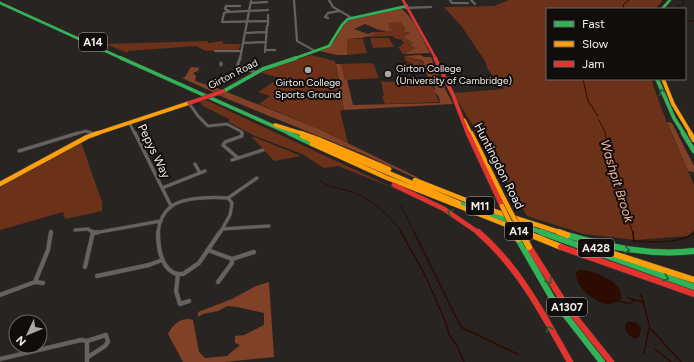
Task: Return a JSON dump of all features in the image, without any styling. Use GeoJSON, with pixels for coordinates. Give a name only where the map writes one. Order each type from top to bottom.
{"type":"FeatureCollection","features":[{"type":"Feature","properties":{"kind":"main road","name":"Huntingdon Road"},"geometry":{"type":"LineString","coordinates":[[401,0],[430,47],[518,239],[552,298],[602,362]]}},
{"type":"Feature","properties":{"kind":"main road"},"geometry":{"type":"LineString","coordinates":[[663,8],[670,0]]}},
{"type":"Feature","properties":{"kind":"main road"},"geometry":{"type":"LineString","coordinates":[[668,8],[674,0]]}},
{"type":"Feature","properties":{"kind":"main road","name":"A14"},"geometry":{"type":"LineString","coordinates":[[0,2],[429,191],[498,218],[694,288]]}},
{"type":"Feature","properties":{"kind":"main road","name":"A14"},"geometry":{"type":"LineString","coordinates":[[0,2],[346,161],[481,216],[694,294]]}},
{"type":"Feature","properties":{"kind":"main road"},"geometry":{"type":"LineString","coordinates":[[352,18],[406,7]]}},
{"type":"Feature","properties":{"kind":"main road","name":"Girton Road"},"geometry":{"type":"LineString","coordinates":[[0,184],[94,134],[224,91],[255,72],[328,46],[334,42],[342,24],[352,18]]}},
{"type":"Feature","properties":{"kind":"main road"},"geometry":{"type":"LineString","coordinates":[[657,80],[672,112],[694,151]]}},
{"type":"Feature","properties":{"kind":"main road"},"geometry":{"type":"LineString","coordinates":[[663,80],[673,104],[694,140]]}},
{"type":"Feature","properties":{"kind":"main road","name":"M11"},"geometry":{"type":"LineString","coordinates":[[275,124],[311,136],[450,195],[543,228],[595,243],[644,253],[667,255],[694,251]]}},
{"type":"Feature","properties":{"kind":"main road","name":"Huntingdon Road"},"geometry":{"type":"LineString","coordinates":[[470,135],[529,248],[548,279],[570,312],[611,362]]}},
{"type":"Feature","properties":{"kind":"main road"},"geometry":{"type":"LineString","coordinates":[[689,142],[690,150],[694,158]]}},
{"type":"Feature","properties":{"kind":"main road","name":"A14"},"geometry":{"type":"LineString","coordinates":[[346,161],[370,174],[447,210],[482,235],[498,251],[519,278],[570,362]]}},
{"type":"Feature","properties":{"kind":"main road","name":"A428"},"geometry":{"type":"LineString","coordinates":[[498,218],[512,220],[694,280]]}},
{"type":"Feature","properties":{"kind":"street"},"geometry":{"type":"LineString","coordinates":[[294,0],[297,41],[315,51]]}},
{"type":"Feature","properties":{"kind":"street"},"geometry":{"type":"LineString","coordinates":[[329,0],[331,5],[352,18]]}},
{"type":"Feature","properties":{"kind":"street"},"geometry":{"type":"LineString","coordinates":[[472,0],[475,4]]}},
{"type":"Feature","properties":{"kind":"street"},"geometry":{"type":"LineString","coordinates":[[450,1],[468,3]]}},
{"type":"Feature","properties":{"kind":"street"},"geometry":{"type":"LineString","coordinates":[[255,72],[238,67],[251,2],[267,2]]}},
{"type":"Feature","properties":{"kind":"street"},"geometry":{"type":"LineString","coordinates":[[406,7],[431,7],[428,4]]}},
{"type":"Feature","properties":{"kind":"street"},"geometry":{"type":"LineString","coordinates":[[229,11],[225,9],[226,6],[240,6]]}},
{"type":"Feature","properties":{"kind":"street"},"geometry":{"type":"LineString","coordinates":[[267,21],[222,22],[224,13],[229,11],[268,11],[265,51],[275,50]]}},
{"type":"Feature","properties":{"kind":"street"},"geometry":{"type":"LineString","coordinates":[[328,18],[325,17],[328,13],[339,11]]}},
{"type":"Feature","properties":{"kind":"street"},"geometry":{"type":"LineString","coordinates":[[245,33],[267,32]]}},
{"type":"Feature","properties":{"kind":"street"},"geometry":{"type":"LineString","coordinates":[[243,43],[266,42]]}},
{"type":"Feature","properties":{"kind":"street"},"geometry":{"type":"LineString","coordinates":[[215,51],[241,51]]}},
{"type":"Feature","properties":{"kind":"street"},"geometry":{"type":"LineString","coordinates":[[189,103],[198,116],[208,126],[227,124],[242,132],[242,136],[225,142],[223,145],[238,158]]}},
{"type":"Feature","properties":{"kind":"street","name":"Pepys Way"},"geometry":{"type":"LineString","coordinates":[[129,122],[171,206]]}},
{"type":"Feature","properties":{"kind":"street"},"geometry":{"type":"LineString","coordinates":[[19,151],[86,131],[94,134]]}},
{"type":"Feature","properties":{"kind":"street"},"geometry":{"type":"LineString","coordinates":[[232,160],[263,150]]}},
{"type":"Feature","properties":{"kind":"street"},"geometry":{"type":"LineString","coordinates":[[195,164],[200,173]]}},
{"type":"Feature","properties":{"kind":"street"},"geometry":{"type":"LineString","coordinates":[[162,188],[204,172]]}},
{"type":"Feature","properties":{"kind":"street"},"geometry":{"type":"LineString","coordinates":[[228,198],[232,203],[231,212],[223,229],[194,268],[178,274],[170,271],[159,253],[157,235],[161,221],[171,206],[206,198],[228,198],[257,178]]}},
{"type":"Feature","properties":{"kind":"street"},"geometry":{"type":"LineString","coordinates":[[94,233],[161,221]]}},
{"type":"Feature","properties":{"kind":"street"},"geometry":{"type":"LineString","coordinates":[[223,229],[269,226]]}},
{"type":"Feature","properties":{"kind":"street"},"geometry":{"type":"LineString","coordinates":[[75,230],[87,228],[91,229],[94,233]]}},
{"type":"Feature","properties":{"kind":"street"},"geometry":{"type":"LineString","coordinates":[[35,282],[48,250],[51,232]]}},
{"type":"Feature","properties":{"kind":"street"},"geometry":{"type":"LineString","coordinates":[[84,267],[94,233]]}},
{"type":"Feature","properties":{"kind":"street"},"geometry":{"type":"LineString","coordinates":[[208,250],[232,258],[254,252]]}},
{"type":"Feature","properties":{"kind":"street"},"geometry":{"type":"LineString","coordinates":[[218,282],[232,264],[232,258]]}},
{"type":"Feature","properties":{"kind":"street"},"geometry":{"type":"LineString","coordinates":[[97,276],[149,265],[162,260]]}},
{"type":"Feature","properties":{"kind":"street"},"geometry":{"type":"LineString","coordinates":[[178,274],[176,291],[180,304],[189,302]]}},
{"type":"Feature","properties":{"kind":"street"},"geometry":{"type":"LineString","coordinates":[[0,295],[35,282],[43,283]]}},
{"type":"Feature","properties":{"kind":"street"},"geometry":{"type":"LineString","coordinates":[[0,358],[81,340],[87,341],[106,335],[108,342],[88,360]]}},
{"type":"Feature","properties":{"kind":"street"},"geometry":{"type":"LineString","coordinates":[[87,341],[88,360]]}},
{"type":"Feature","properties":{"kind":"shaded area"},"geometry":{"type":"Polygon","coordinates":[[[509,0],[663,0],[657,8],[546,8],[546,80],[651,80],[667,123],[694,185],[694,230],[688,236],[636,240],[584,234],[527,216],[453,93],[504,89],[488,70],[485,61],[462,27],[444,7],[494,6],[509,0]]]}},
{"type":"Feature","properties":{"kind":"shaded area"},"geometry":{"type":"Polygon","coordinates":[[[400,8],[413,22],[430,53],[405,53],[416,48],[409,45],[413,43],[404,37],[410,33],[404,32],[405,28],[400,22],[388,23],[388,28],[393,29],[386,31],[379,30],[365,24],[354,29],[368,34],[372,32],[375,34],[362,38],[347,39],[347,55],[337,55],[319,51],[332,44],[342,27],[350,20],[400,8]]]}},
{"type":"Feature","properties":{"kind":"shaded area"},"geometry":{"type":"Polygon","coordinates":[[[400,22],[405,28],[404,32],[410,34],[406,38],[413,43],[408,45],[416,48],[405,53],[409,54],[403,54],[398,47],[402,46],[401,44],[404,44],[402,40],[394,38],[393,36],[366,37],[374,33],[372,32],[385,32],[388,23],[400,22]]]}},
{"type":"Feature","properties":{"kind":"shaded area"},"geometry":{"type":"Polygon","coordinates":[[[370,38],[389,38],[394,47],[373,48],[370,38]]]}},
{"type":"Feature","properties":{"kind":"shaded area"},"geometry":{"type":"Polygon","coordinates":[[[347,39],[363,39],[367,53],[347,55],[347,39]]]}},
{"type":"Feature","properties":{"kind":"shaded area"},"geometry":{"type":"Polygon","coordinates":[[[208,41],[208,43],[223,41],[223,44],[241,44],[238,50],[206,51],[196,46],[128,51],[127,53],[106,44],[208,41]]]}},
{"type":"Feature","properties":{"kind":"shaded area"},"geometry":{"type":"Polygon","coordinates":[[[311,55],[335,61],[344,110],[340,111],[348,143],[259,104],[270,96],[258,92],[280,78],[259,72],[311,55]]]}},
{"type":"Feature","properties":{"kind":"shaded area"},"geometry":{"type":"Polygon","coordinates":[[[420,55],[424,57],[431,57],[440,79],[430,79],[426,73],[427,72],[423,61],[404,56],[420,55]]]}},
{"type":"Feature","properties":{"kind":"shaded area"},"geometry":{"type":"Polygon","coordinates":[[[404,56],[423,62],[427,72],[403,74],[399,64],[411,63],[406,61],[404,56]]]}},
{"type":"Feature","properties":{"kind":"shaded area"},"geometry":{"type":"Polygon","coordinates":[[[370,63],[374,65],[379,78],[345,80],[341,64],[370,63]]]}},
{"type":"Feature","properties":{"kind":"shaded area"},"geometry":{"type":"Polygon","coordinates":[[[336,64],[341,64],[345,80],[347,80],[353,105],[440,103],[439,97],[434,91],[435,89],[433,84],[442,83],[453,104],[344,110],[336,64]]]}},
{"type":"Feature","properties":{"kind":"shaded area"},"geometry":{"type":"Polygon","coordinates":[[[191,67],[202,68],[199,68],[198,71],[193,73],[196,76],[195,81],[223,90],[215,93],[182,78],[185,77],[191,67]]]}},
{"type":"Feature","properties":{"kind":"shaded area"},"geometry":{"type":"Polygon","coordinates":[[[430,80],[439,102],[385,104],[382,96],[384,96],[381,81],[430,80]]]}},
{"type":"Feature","properties":{"kind":"shaded area"},"geometry":{"type":"Polygon","coordinates":[[[227,92],[319,129],[419,178],[417,179],[363,154],[218,95],[227,92]]]}},
{"type":"Feature","properties":{"kind":"shaded area"},"geometry":{"type":"Polygon","coordinates":[[[206,100],[396,189],[338,166],[324,168],[302,154],[253,135],[229,122],[229,119],[201,105],[202,104],[199,102],[206,100]]]}},
{"type":"Feature","properties":{"kind":"shaded area"},"geometry":{"type":"Polygon","coordinates":[[[667,122],[672,123],[694,166],[694,172],[688,171],[667,122]]]}},
{"type":"Feature","properties":{"kind":"shaded area"},"geometry":{"type":"Polygon","coordinates":[[[252,137],[254,137],[301,156],[274,161],[252,137]]]}},
{"type":"Feature","properties":{"kind":"shaded area"},"geometry":{"type":"Polygon","coordinates":[[[81,142],[102,202],[102,211],[65,219],[63,212],[0,230],[0,188],[12,179],[81,142]]]}},
{"type":"Feature","properties":{"kind":"shaded area"},"geometry":{"type":"Polygon","coordinates":[[[579,270],[592,272],[607,278],[614,283],[619,288],[621,294],[620,300],[614,304],[607,304],[592,298],[580,286],[576,272],[579,270]]]}},
{"type":"Feature","properties":{"kind":"shaded area"},"geometry":{"type":"Polygon","coordinates":[[[269,282],[274,357],[225,362],[183,362],[168,334],[172,327],[181,320],[193,320],[199,352],[205,358],[227,356],[240,345],[235,343],[235,336],[244,335],[264,325],[264,313],[227,306],[218,311],[203,314],[198,317],[198,312],[232,299],[256,286],[269,282]]]}},
{"type":"Feature","properties":{"kind":"shaded area"},"geometry":{"type":"Polygon","coordinates":[[[629,321],[638,324],[641,329],[639,337],[636,339],[631,337],[626,331],[625,324],[629,321]]]}},
{"type":"Feature","properties":{"kind":"waterway"},"geometry":{"type":"LineString","coordinates":[[624,8],[623,5],[629,0]]}},
{"type":"Feature","properties":{"kind":"waterway","name":"Washpit Brook"},"geometry":{"type":"LineString","coordinates":[[657,8],[664,0]]}},
{"type":"Feature","properties":{"kind":"waterway"},"geometry":{"type":"LineString","coordinates":[[675,8],[684,4],[685,2],[681,0]]}},
{"type":"Feature","properties":{"kind":"waterway"},"geometry":{"type":"LineString","coordinates":[[686,21],[694,21]]}},
{"type":"Feature","properties":{"kind":"waterway","name":"Washpit Brook"},"geometry":{"type":"LineString","coordinates":[[583,80],[588,101],[598,116]]}},
{"type":"Feature","properties":{"kind":"waterway","name":"Washpit Brook"},"geometry":{"type":"LineString","coordinates":[[599,120],[605,132],[608,156],[618,192],[633,233]]}},
{"type":"Feature","properties":{"kind":"waterway"},"geometry":{"type":"LineString","coordinates":[[320,181],[365,198],[386,213],[402,233]]}},
{"type":"Feature","properties":{"kind":"waterway"},"geometry":{"type":"LineString","coordinates":[[401,206],[415,233]]}},
{"type":"Feature","properties":{"kind":"waterway"},"geometry":{"type":"LineString","coordinates":[[401,232],[425,275],[446,323],[449,334],[457,346],[464,362]]}},
{"type":"Feature","properties":{"kind":"waterway"},"geometry":{"type":"LineString","coordinates":[[414,232],[461,327],[519,355]]}},
{"type":"Feature","properties":{"kind":"waterway","name":"Washpit Brook"},"geometry":{"type":"LineString","coordinates":[[633,232],[634,243]]}},
{"type":"Feature","properties":{"kind":"waterway"},"geometry":{"type":"LineString","coordinates":[[634,241],[673,241],[688,237],[694,233]]}},
{"type":"Feature","properties":{"kind":"waterway","name":"Washpit Brook"},"geometry":{"type":"LineString","coordinates":[[641,294],[650,328],[681,362]]}},
{"type":"Feature","properties":{"kind":"waterway"},"geometry":{"type":"LineString","coordinates":[[628,298],[643,302]]}},
{"type":"Feature","properties":{"kind":"waterway"},"geometry":{"type":"LineString","coordinates":[[619,301],[630,304],[634,300]]}},
{"type":"Feature","properties":{"kind":"waterway"},"geometry":{"type":"LineString","coordinates":[[644,353],[649,328]]}},
{"type":"Feature","properties":{"kind":"waterway"},"geometry":{"type":"LineString","coordinates":[[655,349],[671,362]]}},
{"type":"Feature","properties":{"kind":"traffic: fast"},"geometry":{"type":"LineString","coordinates":[[663,8],[670,0]]}},
{"type":"Feature","properties":{"kind":"traffic: fast"},"geometry":{"type":"LineString","coordinates":[[0,3],[312,144]]}},
{"type":"Feature","properties":{"kind":"traffic: fast"},"geometry":{"type":"LineString","coordinates":[[224,91],[263,69],[329,46],[342,25],[348,19],[407,6]]}},
{"type":"Feature","properties":{"kind":"traffic: fast"},"geometry":{"type":"LineString","coordinates":[[657,80],[674,118],[694,151]]}},
{"type":"Feature","properties":{"kind":"traffic: fast"},"geometry":{"type":"LineString","coordinates":[[459,203],[694,287]]}},
{"type":"Feature","properties":{"kind":"traffic: fast"},"geometry":{"type":"LineString","coordinates":[[567,235],[598,244],[630,250],[662,253],[694,251]]}},
{"type":"Feature","properties":{"kind":"traffic: fast"},"geometry":{"type":"LineString","coordinates":[[518,239],[552,298],[602,362]]}},
{"type":"Feature","properties":{"kind":"traffic: slow"},"geometry":{"type":"LineString","coordinates":[[663,80],[673,104],[694,140]]}},
{"type":"Feature","properties":{"kind":"traffic: slow"},"geometry":{"type":"LineString","coordinates":[[0,184],[87,137],[189,103]]}},
{"type":"Feature","properties":{"kind":"traffic: slow"},"geometry":{"type":"LineString","coordinates":[[464,120],[508,207]]}},
{"type":"Feature","properties":{"kind":"traffic: slow"},"geometry":{"type":"LineString","coordinates":[[275,125],[318,139],[389,169]]}},
{"type":"Feature","properties":{"kind":"traffic: slow"},"geometry":{"type":"LineString","coordinates":[[302,136],[459,203]]}},
{"type":"Feature","properties":{"kind":"traffic: slow"},"geometry":{"type":"LineString","coordinates":[[312,144],[385,177],[561,247]]}},
{"type":"Feature","properties":{"kind":"traffic: slow"},"geometry":{"type":"LineString","coordinates":[[415,180],[491,210],[567,235]]}},
{"type":"Feature","properties":{"kind":"traffic: slow"},"geometry":{"type":"LineString","coordinates":[[502,206],[518,239]]}},
{"type":"Feature","properties":{"kind":"traffic: slow"},"geometry":{"type":"LineString","coordinates":[[508,207],[529,247]]}},
{"type":"Feature","properties":{"kind":"traffic: slow"},"geometry":{"type":"LineString","coordinates":[[580,243],[694,280]]}},
{"type":"Feature","properties":{"kind":"traffic: jam"},"geometry":{"type":"LineString","coordinates":[[403,0],[429,45],[453,95],[466,130],[502,206]]}},
{"type":"Feature","properties":{"kind":"traffic: jam"},"geometry":{"type":"LineString","coordinates":[[189,103],[224,91]]}},
{"type":"Feature","properties":{"kind":"traffic: jam"},"geometry":{"type":"LineString","coordinates":[[394,185],[444,209],[472,227],[488,241],[502,256],[527,289],[539,307],[570,362]]}},
{"type":"Feature","properties":{"kind":"traffic: jam"},"geometry":{"type":"LineString","coordinates":[[529,247],[567,307],[611,362]]}},
{"type":"Feature","properties":{"kind":"traffic: jam"},"geometry":{"type":"LineString","coordinates":[[561,247],[694,294]]}},
{"type":"Feature","properties":{"kind":"place","name":"Girton College Sports Ground"},"geometry":{"type":"Point","coordinates":[308,70]}},
{"type":"Feature","properties":{"kind":"place","name":"Girton College (University of Cambridge)"},"geometry":{"type":"Point","coordinates":[388,74]}}]}
